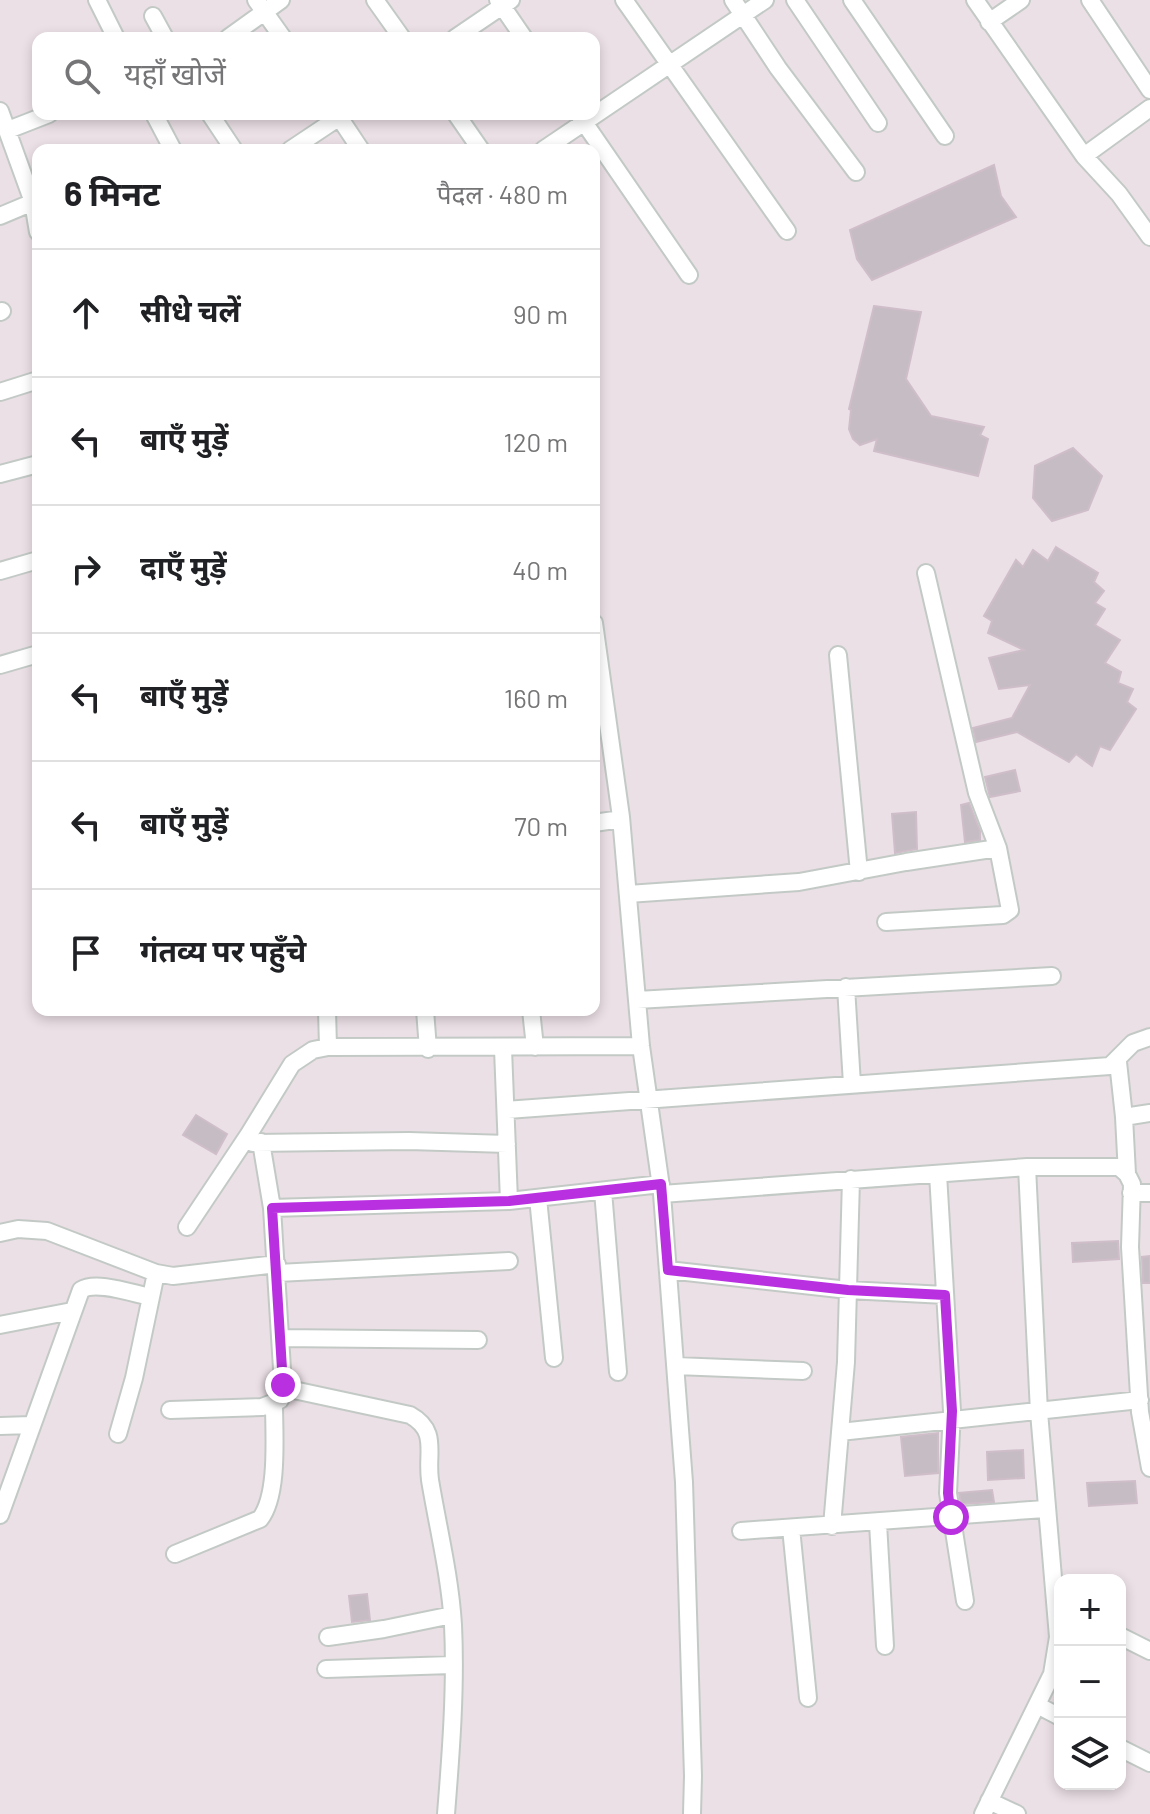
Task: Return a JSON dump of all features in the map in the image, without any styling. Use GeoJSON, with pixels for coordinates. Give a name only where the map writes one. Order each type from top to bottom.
{"type":"FeatureCollection","features":[{"type":"Feature","properties":{"kind":"street"},"geometry":{"type":"LineString","coordinates":[[97,0],[113,32]]}},
{"type":"Feature","properties":{"kind":"street"},"geometry":{"type":"LineString","coordinates":[[234,32],[260,6],[281,0]]}},
{"type":"Feature","properties":{"kind":"street"},"geometry":{"type":"LineString","coordinates":[[375,0],[398,32]]}},
{"type":"Feature","properties":{"kind":"street"},"geometry":{"type":"LineString","coordinates":[[624,0],[787,231]]}},
{"type":"Feature","properties":{"kind":"street"},"geometry":{"type":"LineString","coordinates":[[733,0],[778,68],[856,172]]}},
{"type":"Feature","properties":{"kind":"street"},"geometry":{"type":"LineString","coordinates":[[600,107],[670,65],[765,0]]}},
{"type":"Feature","properties":{"kind":"street"},"geometry":{"type":"LineString","coordinates":[[795,0],[878,123]]}},
{"type":"Feature","properties":{"kind":"street"},"geometry":{"type":"LineString","coordinates":[[852,0],[945,136]]}},
{"type":"Feature","properties":{"kind":"street"},"geometry":{"type":"LineString","coordinates":[[975,0],[1084,156],[1119,194],[1150,237]]}},
{"type":"Feature","properties":{"kind":"street"},"geometry":{"type":"LineString","coordinates":[[989,22],[1021,0]]}},
{"type":"Feature","properties":{"kind":"street"},"geometry":{"type":"LineString","coordinates":[[1090,0],[1150,90]]}},
{"type":"Feature","properties":{"kind":"street"},"geometry":{"type":"LineString","coordinates":[[463,32],[504,2],[521,32]]}},
{"type":"Feature","properties":{"kind":"street"},"geometry":{"type":"LineString","coordinates":[[260,6],[279,32]]}},
{"type":"Feature","properties":{"kind":"street"},"geometry":{"type":"LineString","coordinates":[[153,16],[162,32]]}},
{"type":"Feature","properties":{"kind":"street"},"geometry":{"type":"LineString","coordinates":[[1084,156],[1150,108]]}},
{"type":"Feature","properties":{"kind":"street"},"geometry":{"type":"LineString","coordinates":[[0,111],[32,191]]}},
{"type":"Feature","properties":{"kind":"street"},"geometry":{"type":"LineString","coordinates":[[8,130],[34,120]]}},
{"type":"Feature","properties":{"kind":"street"},"geometry":{"type":"LineString","coordinates":[[157,120],[170,144]]}},
{"type":"Feature","properties":{"kind":"street"},"geometry":{"type":"LineString","coordinates":[[214,120],[230,144]]}},
{"type":"Feature","properties":{"kind":"street"},"geometry":{"type":"LineString","coordinates":[[299,144],[333,120]]}},
{"type":"Feature","properties":{"kind":"street"},"geometry":{"type":"LineString","coordinates":[[343,120],[357,144]]}},
{"type":"Feature","properties":{"kind":"street"},"geometry":{"type":"LineString","coordinates":[[460,120],[477,144]]}},
{"type":"Feature","properties":{"kind":"street"},"geometry":{"type":"LineString","coordinates":[[550,144],[579,120]]}},
{"type":"Feature","properties":{"kind":"street"},"geometry":{"type":"LineString","coordinates":[[582,120],[599,144]]}},
{"type":"Feature","properties":{"kind":"street"},"geometry":{"type":"LineString","coordinates":[[600,146],[689,275]]}},
{"type":"Feature","properties":{"kind":"street"},"geometry":{"type":"LineString","coordinates":[[0,216],[32,203]]}},
{"type":"Feature","properties":{"kind":"street"},"geometry":{"type":"LineString","coordinates":[[0,392],[32,382]]}},
{"type":"Feature","properties":{"kind":"street"},"geometry":{"type":"LineString","coordinates":[[0,474],[32,466]]}},
{"type":"Feature","properties":{"kind":"street"},"geometry":{"type":"LineString","coordinates":[[0,571],[32,562]]}},
{"type":"Feature","properties":{"kind":"street"},"geometry":{"type":"LineString","coordinates":[[886,922],[1003,915],[1010,910],[998,848],[977,793],[926,573]]}},
{"type":"Feature","properties":{"kind":"street"},"geometry":{"type":"LineString","coordinates":[[838,655],[859,872]]}},
{"type":"Feature","properties":{"kind":"street"},"geometry":{"type":"LineString","coordinates":[[0,665],[32,656]]}},
{"type":"Feature","properties":{"kind":"street"},"geometry":{"type":"LineString","coordinates":[[600,704],[621,819],[641,1046],[662,1189],[684,1482],[692,1814]]}},
{"type":"Feature","properties":{"kind":"street"},"geometry":{"type":"LineString","coordinates":[[600,822],[621,819]]}},
{"type":"Feature","properties":{"kind":"street"},"geometry":{"type":"LineString","coordinates":[[628,894],[799,882],[998,848]]}},
{"type":"Feature","properties":{"kind":"street"},"geometry":{"type":"LineString","coordinates":[[637,1000],[1052,976]]}},
{"type":"Feature","properties":{"kind":"street"},"geometry":{"type":"LineString","coordinates":[[846,987],[852,1084]]}},
{"type":"Feature","properties":{"kind":"street"},"geometry":{"type":"LineString","coordinates":[[327,1016],[328,1047]]}},
{"type":"Feature","properties":{"kind":"street"},"geometry":{"type":"LineString","coordinates":[[425,1016],[428,1049]]}},
{"type":"Feature","properties":{"kind":"street"},"geometry":{"type":"LineString","coordinates":[[532,1016],[535,1047]]}},
{"type":"Feature","properties":{"kind":"street"},"geometry":{"type":"LineString","coordinates":[[506,1110],[1110,1066],[1118,1062],[1133,1043],[1150,1037]]}},
{"type":"Feature","properties":{"kind":"street"},"geometry":{"type":"LineString","coordinates":[[187,1227],[292,1064],[313,1050],[328,1047],[503,1049],[641,1046]]}},
{"type":"Feature","properties":{"kind":"street"},"geometry":{"type":"LineString","coordinates":[[503,1049],[509,1201]]}},
{"type":"Feature","properties":{"kind":"street"},"geometry":{"type":"LineString","coordinates":[[1118,1062],[1127,1174]]}},
{"type":"Feature","properties":{"kind":"street"},"geometry":{"type":"LineString","coordinates":[[1124,1117],[1150,1113]]}},
{"type":"Feature","properties":{"kind":"street"},"geometry":{"type":"LineString","coordinates":[[243,1143],[409,1141],[507,1144]]}},
{"type":"Feature","properties":{"kind":"street"},"geometry":{"type":"LineString","coordinates":[[261,1142],[272,1208],[283,1385],[289,1389],[410,1415],[425,1425],[429,1441],[429,1475],[452,1615],[446,1814]]}},
{"type":"Feature","properties":{"kind":"street"},"geometry":{"type":"LineString","coordinates":[[1027,1167],[1045,1509],[1054,1582]]}},
{"type":"Feature","properties":{"kind":"street"},"geometry":{"type":"LineString","coordinates":[[272,1208],[509,1201],[603,1191],[1027,1167],[1119,1167],[1132,1184],[1142,1290],[1140,1400],[1150,1468]]}},
{"type":"Feature","properties":{"kind":"street"},"geometry":{"type":"LineString","coordinates":[[938,1174],[952,1420],[948,1493],[965,1601]]}},
{"type":"Feature","properties":{"kind":"street"},"geometry":{"type":"LineString","coordinates":[[832,1526],[848,1290],[851,1179]]}},
{"type":"Feature","properties":{"kind":"street"},"geometry":{"type":"LineString","coordinates":[[603,1191],[618,1372]]}},
{"type":"Feature","properties":{"kind":"street"},"geometry":{"type":"LineString","coordinates":[[1131,1193],[1150,1193]]}},
{"type":"Feature","properties":{"kind":"street"},"geometry":{"type":"LineString","coordinates":[[538,1198],[554,1358]]}},
{"type":"Feature","properties":{"kind":"street"},"geometry":{"type":"LineString","coordinates":[[0,1233],[18,1229],[47,1231],[156,1273],[173,1276],[509,1261]]}},
{"type":"Feature","properties":{"kind":"street"},"geometry":{"type":"LineString","coordinates":[[668,1270],[848,1290],[945,1295]]}},
{"type":"Feature","properties":{"kind":"street"},"geometry":{"type":"LineString","coordinates":[[118,1434],[134,1378],[156,1273]]}},
{"type":"Feature","properties":{"kind":"street"},"geometry":{"type":"LineString","coordinates":[[0,1515],[81,1290],[87,1286],[151,1297]]}},
{"type":"Feature","properties":{"kind":"street"},"geometry":{"type":"LineString","coordinates":[[0,1325],[72,1311]]}},
{"type":"Feature","properties":{"kind":"street"},"geometry":{"type":"LineString","coordinates":[[280,1338],[478,1340]]}},
{"type":"Feature","properties":{"kind":"street"},"geometry":{"type":"LineString","coordinates":[[676,1366],[803,1371]]}},
{"type":"Feature","properties":{"kind":"street"},"geometry":{"type":"LineString","coordinates":[[170,1410],[262,1407],[274,1404],[289,1389]]}},
{"type":"Feature","properties":{"kind":"street"},"geometry":{"type":"LineString","coordinates":[[840,1432],[1140,1400]]}},
{"type":"Feature","properties":{"kind":"street"},"geometry":{"type":"LineString","coordinates":[[175,1554],[260,1519],[264,1514],[273,1471],[274,1404]]}},
{"type":"Feature","properties":{"kind":"street"},"geometry":{"type":"LineString","coordinates":[[0,1426],[31,1425]]}},
{"type":"Feature","properties":{"kind":"street"},"geometry":{"type":"LineString","coordinates":[[741,1531],[1045,1509]]}},
{"type":"Feature","properties":{"kind":"street"},"geometry":{"type":"LineString","coordinates":[[878,1523],[885,1646]]}},
{"type":"Feature","properties":{"kind":"street"},"geometry":{"type":"LineString","coordinates":[[791,1528],[808,1698]]}},
{"type":"Feature","properties":{"kind":"street"},"geometry":{"type":"LineString","coordinates":[[328,1637],[452,1615]]}},
{"type":"Feature","properties":{"kind":"street"},"geometry":{"type":"LineString","coordinates":[[1126,1639],[1150,1651]]}},
{"type":"Feature","properties":{"kind":"street"},"geometry":{"type":"LineString","coordinates":[[1017,1814],[986,1807],[1056,1663],[1057,1646]]}},
{"type":"Feature","properties":{"kind":"street"},"geometry":{"type":"LineString","coordinates":[[326,1669],[452,1665]]}},
{"type":"Feature","properties":{"kind":"street"},"geometry":{"type":"LineString","coordinates":[[1037,1705],[1054,1714]]}},
{"type":"Feature","properties":{"kind":"street"},"geometry":{"type":"LineString","coordinates":[[1126,1751],[1150,1763]]}},
{"type":"Feature","properties":{"kind":"building"},"geometry":{"type":"Polygon","coordinates":[[[994,165],[1001,196],[1016,217],[872,280],[857,259],[850,230],[994,165]]]}},
{"type":"Feature","properties":{"kind":"building"},"geometry":{"type":"Polygon","coordinates":[[[874,306],[921,312],[906,379],[931,416],[984,427],[980,435],[988,439],[978,476],[874,451],[877,439],[860,445],[853,439],[849,429],[849,409],[874,306]]]}},
{"type":"Feature","properties":{"kind":"building"},"geometry":{"type":"Polygon","coordinates":[[[1073,448],[1102,476],[1088,510],[1052,521],[1033,498],[1035,466],[1073,448]]]}},
{"type":"Feature","properties":{"kind":"building"},"geometry":{"type":"Polygon","coordinates":[[[1056,547],[1098,573],[1094,582],[1104,591],[1095,603],[1105,609],[1095,625],[1120,640],[1105,663],[1121,672],[1118,683],[1133,689],[1127,702],[1136,709],[1110,750],[1100,746],[1092,766],[1076,754],[1069,762],[1017,732],[976,742],[973,728],[1012,718],[1030,685],[999,689],[989,658],[1024,650],[988,633],[992,621],[984,616],[1016,560],[1023,567],[1033,550],[1048,561],[1056,547]]]}},
{"type":"Feature","properties":{"kind":"building"},"geometry":{"type":"Polygon","coordinates":[[[1015,770],[1020,791],[990,797],[985,777],[1015,770]]]}},
{"type":"Feature","properties":{"kind":"building"},"geometry":{"type":"Polygon","coordinates":[[[969,803],[980,831],[980,840],[965,842],[961,805],[969,803]]]}},
{"type":"Feature","properties":{"kind":"building"},"geometry":{"type":"Polygon","coordinates":[[[916,812],[917,849],[895,853],[892,814],[916,812]]]}},
{"type":"Feature","properties":{"kind":"building"},"geometry":{"type":"Polygon","coordinates":[[[196,1115],[227,1134],[216,1154],[183,1135],[196,1115]]]}},
{"type":"Feature","properties":{"kind":"building"},"geometry":{"type":"Polygon","coordinates":[[[1118,1241],[1119,1259],[1073,1262],[1072,1243],[1118,1241]]]}},
{"type":"Feature","properties":{"kind":"building"},"geometry":{"type":"Polygon","coordinates":[[[1150,1256],[1150,1283],[1143,1283],[1142,1257],[1150,1256]]]}},
{"type":"Feature","properties":{"kind":"building"},"geometry":{"type":"Polygon","coordinates":[[[938,1433],[938,1473],[905,1476],[901,1437],[938,1433]]]}},
{"type":"Feature","properties":{"kind":"building"},"geometry":{"type":"Polygon","coordinates":[[[1023,1450],[1024,1478],[988,1480],[987,1452],[1023,1450]]]}},
{"type":"Feature","properties":{"kind":"building"},"geometry":{"type":"Polygon","coordinates":[[[1135,1481],[1137,1503],[1089,1506],[1087,1483],[1135,1481]]]}},
{"type":"Feature","properties":{"kind":"building"},"geometry":{"type":"Polygon","coordinates":[[[992,1490],[994,1502],[961,1504],[959,1493],[992,1490]]]}},
{"type":"Feature","properties":{"kind":"building"},"geometry":{"type":"Polygon","coordinates":[[[367,1594],[370,1620],[352,1622],[349,1596],[367,1594]]]}},
{"type":"Feature","properties":{"kind":"route"},"geometry":{"type":"LineString","coordinates":[[283,1385],[272,1208],[509,1201],[661,1184],[668,1270],[848,1290],[945,1295],[952,1411],[948,1493],[951,1517]]}}]}
